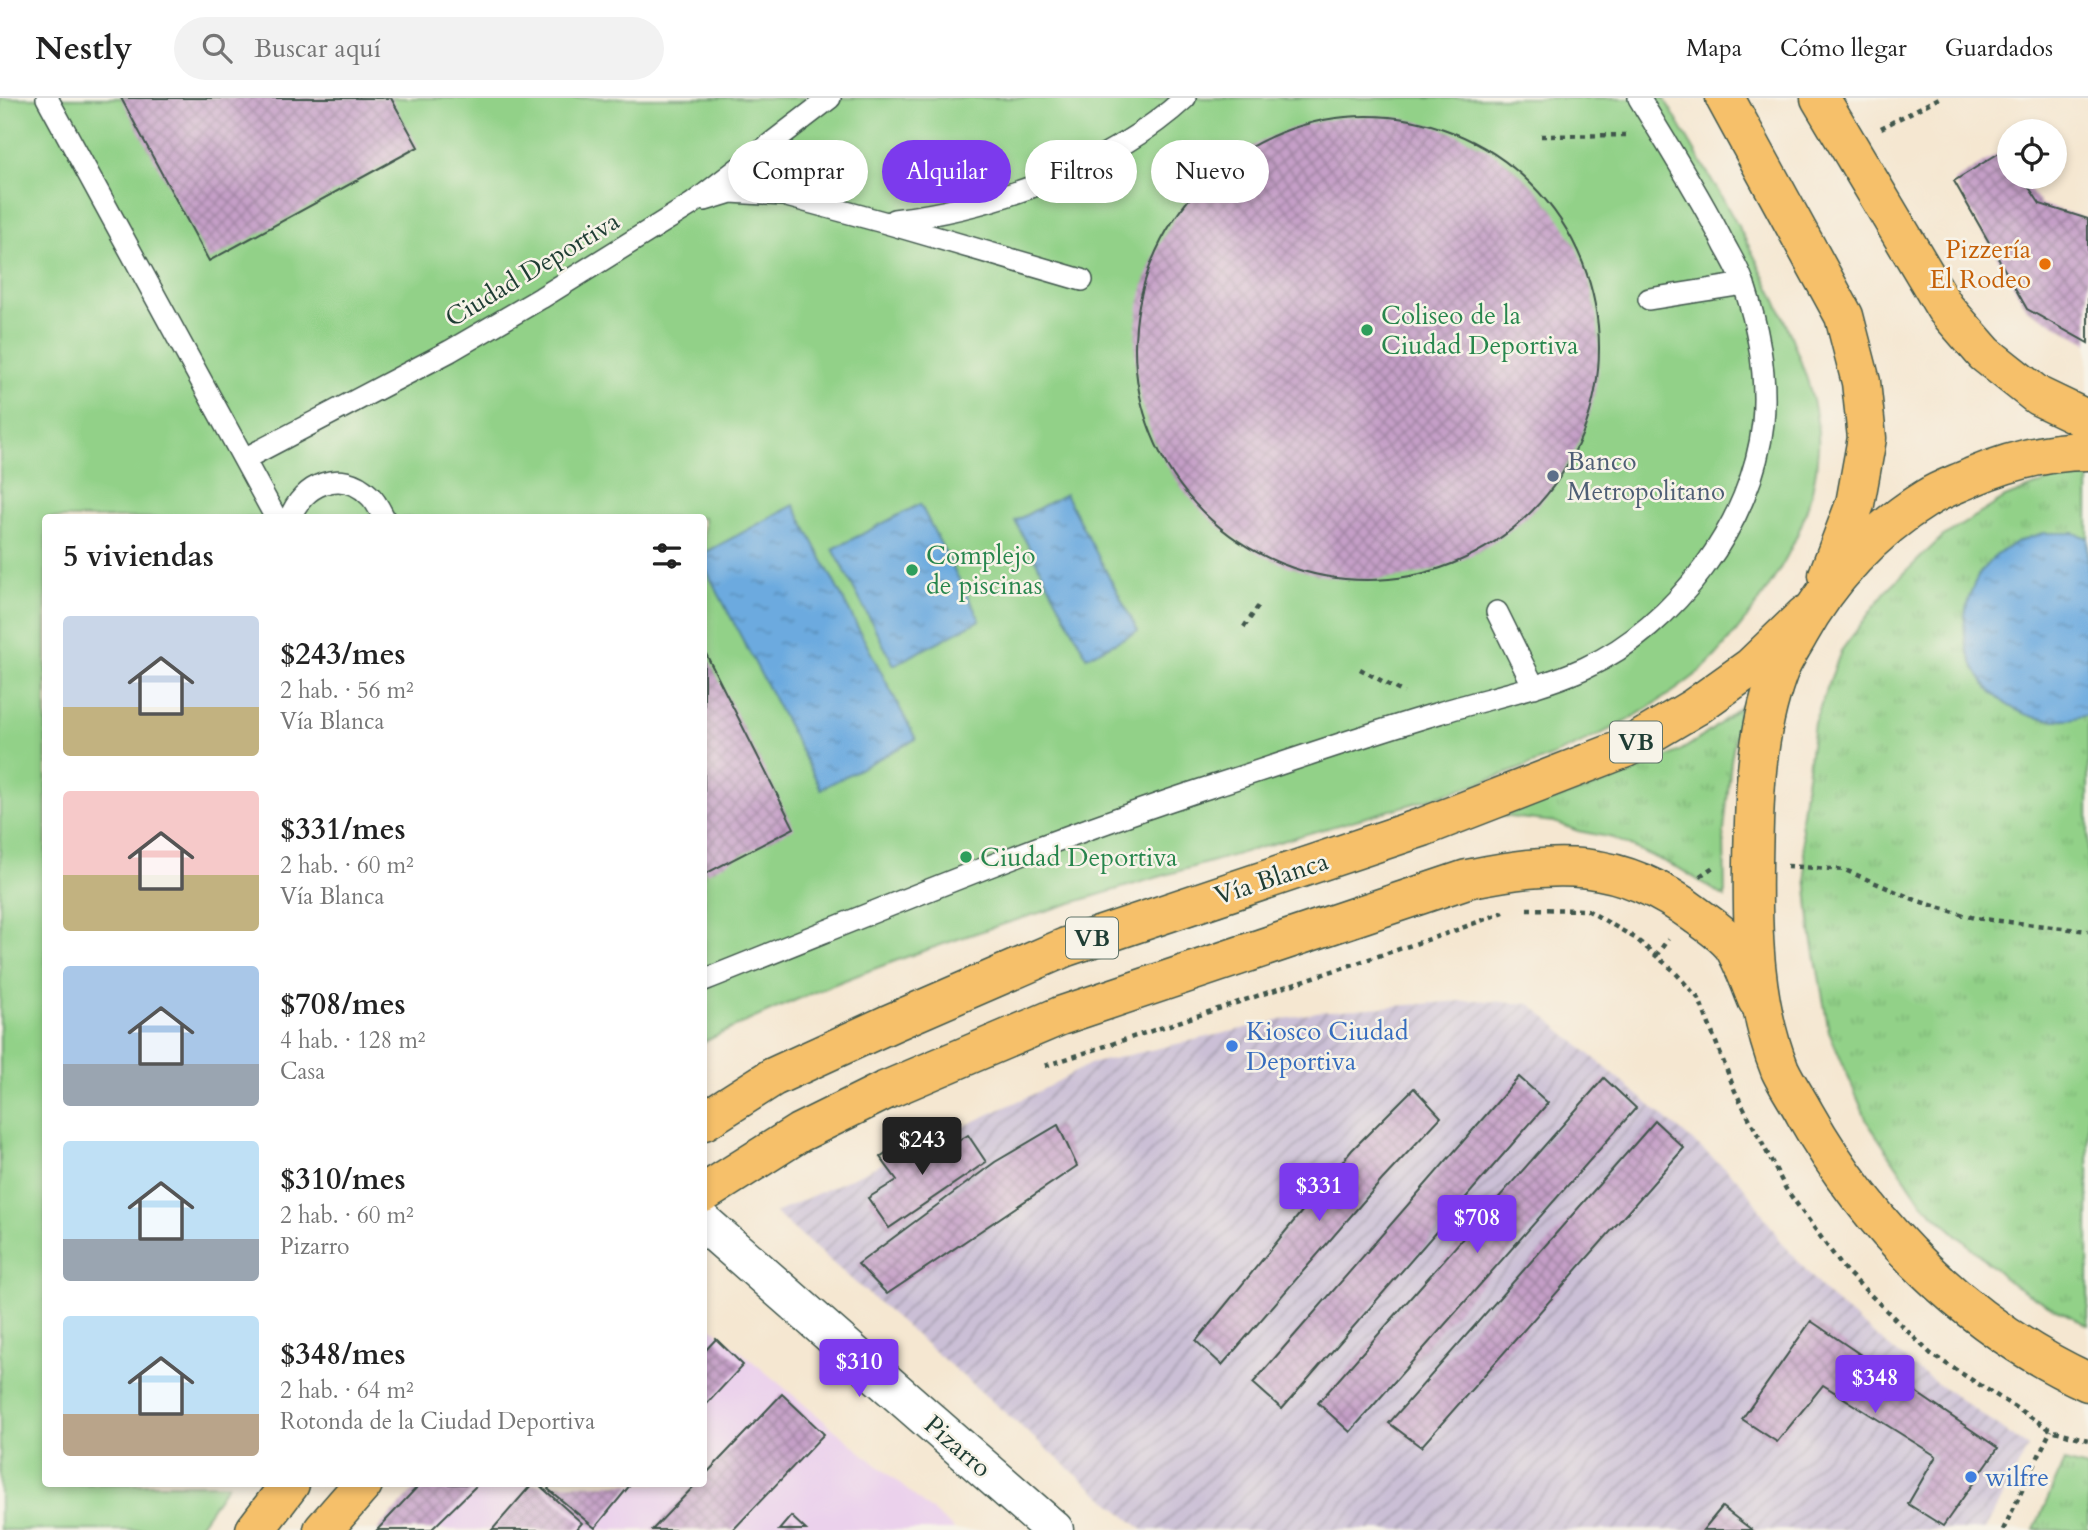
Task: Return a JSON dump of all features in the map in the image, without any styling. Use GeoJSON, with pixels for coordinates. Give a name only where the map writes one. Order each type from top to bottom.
{"type":"FeatureCollection","features":[{"type":"Feature","properties":{"kind":"main road"},"geometry":{"type":"LineString","coordinates":[[1724,98],[1844,316],[1861,382],[1867,438],[1855,504],[1816,603],[1779,670],[1764,719],[1757,761],[1753,863],[1753,924],[1761,1008],[1781,1071],[1814,1130],[1854,1190],[1890,1232],[1930,1276],[1979,1317],[2039,1357],[2088,1382]]}},
{"type":"Feature","properties":{"kind":"main road"},"geometry":{"type":"LineString","coordinates":[[1820,98],[1945,308],[1985,354],[2038,396],[2088,420]]}},
{"type":"Feature","properties":{"kind":"main road"},"geometry":{"type":"LineString","coordinates":[[1985,354],[2024,381],[2088,400]]}},
{"type":"Feature","properties":{"kind":"main road"},"geometry":{"type":"LineString","coordinates":[[1816,603],[1855,556],[1892,522],[1929,496],[2021,458],[2088,451]]}},
{"type":"Feature","properties":{"kind":"main road","name":"Vía Blanca"},"geometry":{"type":"LineString","coordinates":[[707,1119],[773,1077],[1066,947],[1423,827],[1626,748],[1695,707],[1751,667],[1816,603]]}},
{"type":"Feature","properties":{"kind":"main road","name":"VB"},"geometry":{"type":"LineString","coordinates":[[707,1191],[799,1133],[884,1091],[1060,1016],[1467,879],[1514,869],[1586,867],[1638,881],[1689,909],[1732,945],[1761,1008]]}},
{"type":"Feature","properties":{"kind":"main road"},"geometry":{"type":"LineString","coordinates":[[255,1530],[288,1487]]}},
{"type":"Feature","properties":{"kind":"main road"},"geometry":{"type":"LineString","coordinates":[[323,1530],[360,1487]]}},
{"type":"Feature","properties":{"kind":"street","name":"Pizarro"},"geometry":{"type":"LineString","coordinates":[[707,1226],[1054,1530]]}},
{"type":"Feature","properties":{"kind":"lane"},"geometry":{"type":"LineString","coordinates":[[47,98],[274,514]]}},
{"type":"Feature","properties":{"kind":"lane","name":"Ciudad Deportiva"},"geometry":{"type":"LineString","coordinates":[[244,459],[461,344],[541,298],[692,204],[830,98]]}},
{"type":"Feature","properties":{"kind":"lane"},"geometry":{"type":"LineString","coordinates":[[883,222],[925,216],[985,202],[1084,164],[1129,139],[1185,98]]}},
{"type":"Feature","properties":{"kind":"lane"},"geometry":{"type":"LineString","coordinates":[[707,979],[1134,811],[1438,713],[1534,687],[1587,667],[1626,643],[1656,620],[1689,587],[1713,555],[1752,478],[1763,425],[1764,379],[1757,333],[1744,284],[1714,224],[1639,98]]}},
{"type":"Feature","properties":{"kind":"lane"},"geometry":{"type":"LineString","coordinates":[[692,204],[731,192],[783,195],[1082,280]]}},
{"type":"Feature","properties":{"kind":"lane"},"geometry":{"type":"LineString","coordinates":[[1649,299],[1744,284]]}},
{"type":"Feature","properties":{"kind":"lane"},"geometry":{"type":"LineString","coordinates":[[292,514],[304,494],[316,486],[329,482],[344,482],[369,494],[382,514]]}},
{"type":"Feature","properties":{"kind":"lane"},"geometry":{"type":"LineString","coordinates":[[1497,612],[1534,687]]}},
{"type":"Feature","properties":{"kind":"path"},"geometry":{"type":"LineString","coordinates":[[1847,145],[1939,98]]}},
{"type":"Feature","properties":{"kind":"path"},"geometry":{"type":"LineString","coordinates":[[1541,135],[1661,135]]}},
{"type":"Feature","properties":{"kind":"path"},"geometry":{"type":"LineString","coordinates":[[1244,627],[1260,604]]}},
{"type":"Feature","properties":{"kind":"path"},"geometry":{"type":"LineString","coordinates":[[1360,669],[1438,713]]}},
{"type":"Feature","properties":{"kind":"path"},"geometry":{"type":"LineString","coordinates":[[1656,956],[1689,909],[1697,879],[1717,864],[1753,863],[1845,870],[1918,901],[1973,918],[2088,931]]}},
{"type":"Feature","properties":{"kind":"path"},"geometry":{"type":"LineString","coordinates":[[1034,1069],[1454,931],[1513,909]]}},
{"type":"Feature","properties":{"kind":"path"},"geometry":{"type":"LineString","coordinates":[[2003,1530],[2051,1430]]}},
{"type":"Feature","properties":{"kind":"shaded area"},"geometry":{"type":"Polygon","coordinates":[[[1475,1000],[1530,1004],[1741,1182],[1780,1240],[1829,1297],[1916,1369],[2028,1447],[1985,1530],[1143,1530],[775,1213],[1040,1091],[1090,1064],[1316,1012],[1475,1000]]]}},
{"type":"Feature","properties":{"kind":"shaded area"},"geometry":{"type":"Polygon","coordinates":[[[707,1323],[955,1530],[377,1530],[417,1487],[707,1487],[707,1323]]]}},
{"type":"Feature","properties":{"kind":"green space","name":"Ciudad Deportiva"},"geometry":{"type":"Polygon","coordinates":[[[0,98],[1664,98],[1737,224],[1771,290],[1807,379],[1816,413],[1818,449],[1815,474],[1803,521],[1769,587],[1712,660],[1693,677],[1649,707],[1554,756],[1451,792],[995,927],[847,979],[707,1041],[707,514],[42,514],[42,1487],[226,1487],[196,1530],[0,1530],[0,98]]]}},
{"type":"Feature","properties":{"kind":"green space"},"geometry":{"type":"Polygon","coordinates":[[[2088,473],[2088,1325],[2008,1281],[1922,1203],[1868,1123],[1829,1032],[1811,931],[1801,820],[1814,723],[1841,651],[1886,591],[1942,537],[2005,498],[2051,480],[2088,473]]]}},
{"type":"Feature","properties":{"kind":"green space"},"geometry":{"type":"Polygon","coordinates":[[[1740,707],[1724,831],[1725,897],[1680,869],[1613,838],[1578,831],[1554,822],[1501,816],[1594,787],[1663,760],[1720,724],[1740,707]]]}},
{"type":"Feature","properties":{"kind":"green space"},"geometry":{"type":"Polygon","coordinates":[[[2064,1462],[2088,1468],[2088,1530],[2034,1530],[2064,1462]]]}},
{"type":"Feature","properties":{"kind":"water"},"geometry":{"type":"Polygon","coordinates":[[[1065,494],[1138,631],[1087,657],[1015,521],[1065,494]]]}},
{"type":"Feature","properties":{"kind":"water"},"geometry":{"type":"Polygon","coordinates":[[[920,504],[980,620],[894,665],[833,549],[920,504]]]}},
{"type":"Feature","properties":{"kind":"water"},"geometry":{"type":"Polygon","coordinates":[[[794,505],[916,739],[821,789],[707,572],[707,551],[794,505]]]}},
{"type":"Feature","properties":{"kind":"water"},"geometry":{"type":"Polygon","coordinates":[[[2043,533],[2074,533],[2088,538],[2088,715],[2064,720],[2034,717],[1997,697],[1983,682],[1966,644],[1964,623],[1968,601],[1983,569],[2009,546],[2043,533]]]}},
{"type":"Feature","properties":{"kind":"building"},"geometry":{"type":"Polygon","coordinates":[[[121,98],[391,98],[418,147],[209,261],[121,98]]]}},
{"type":"Feature","properties":{"kind":"building","name":"Coliseo de la Ciudad Deportiva"},"geometry":{"type":"Polygon","coordinates":[[[1344,117],[1390,117],[1434,126],[1477,143],[1514,168],[1547,201],[1572,238],[1589,281],[1598,325],[1598,371],[1589,415],[1572,458],[1547,495],[1514,528],[1477,553],[1434,570],[1390,579],[1344,579],[1300,570],[1257,553],[1220,528],[1187,495],[1162,458],[1145,415],[1136,371],[1136,325],[1145,281],[1162,238],[1186,203],[1269,203],[1269,140],[1263,140],[1300,126],[1344,117]]]}},
{"type":"Feature","properties":{"kind":"building","name":"Pizzería El Rodeo"},"geometry":{"type":"Polygon","coordinates":[[[1997,154],[1997,189],[2030,189],[2040,204],[2088,219],[2088,343],[2027,309],[1954,181],[1997,154]]]}},
{"type":"Feature","properties":{"kind":"building"},"geometry":{"type":"Polygon","coordinates":[[[707,656],[794,828],[707,873],[707,656]]]}},
{"type":"Feature","properties":{"kind":"building"},"geometry":{"type":"Polygon","coordinates":[[[1519,1077],[1548,1103],[1282,1409],[1253,1383],[1519,1077]]]}},
{"type":"Feature","properties":{"kind":"building"},"geometry":{"type":"Polygon","coordinates":[[[1604,1078],[1636,1108],[1350,1432],[1318,1403],[1604,1078]]]}},
{"type":"Feature","properties":{"kind":"building"},"geometry":{"type":"Polygon","coordinates":[[[1414,1088],[1441,1117],[1382,1180],[1222,1365],[1196,1341],[1352,1150],[1414,1088]]]}},
{"type":"Feature","properties":{"kind":"building"},"geometry":{"type":"Polygon","coordinates":[[[1655,1121],[1684,1148],[1421,1447],[1389,1423],[1655,1121]]]}},
{"type":"Feature","properties":{"kind":"building"},"geometry":{"type":"Polygon","coordinates":[[[1058,1125],[1077,1166],[887,1294],[858,1264],[995,1162],[1058,1125]]]}},
{"type":"Feature","properties":{"kind":"building"},"geometry":{"type":"Polygon","coordinates":[[[968,1135],[986,1162],[889,1228],[868,1198],[897,1180],[880,1157],[907,1138],[923,1163],[968,1135]]]}},
{"type":"Feature","properties":{"kind":"building"},"geometry":{"type":"Polygon","coordinates":[[[1811,1321],[1998,1448],[1943,1526],[1908,1504],[1936,1456],[1823,1385],[1777,1442],[1742,1419],[1811,1321]]]}},
{"type":"Feature","properties":{"kind":"building"},"geometry":{"type":"Polygon","coordinates":[[[716,1339],[743,1365],[707,1404],[707,1349],[716,1339]]]}},
{"type":"Feature","properties":{"kind":"building"},"geometry":{"type":"Polygon","coordinates":[[[782,1394],[824,1434],[733,1530],[652,1530],[693,1487],[707,1487],[707,1473],[782,1394]]]}},
{"type":"Feature","properties":{"kind":"building"},"geometry":{"type":"Polygon","coordinates":[[[417,1487],[475,1487],[431,1530],[377,1530],[417,1487]]]}},
{"type":"Feature","properties":{"kind":"building"},"geometry":{"type":"Polygon","coordinates":[[[529,1487],[541,1487],[582,1523],[576,1530],[492,1530],[529,1487]]]}},
{"type":"Feature","properties":{"kind":"building"},"geometry":{"type":"Polygon","coordinates":[[[550,1487],[629,1487],[595,1528],[548,1489],[550,1487]]]}},
{"type":"Feature","properties":{"kind":"building"},"geometry":{"type":"Polygon","coordinates":[[[1722,1507],[1752,1530],[1703,1530],[1722,1507]]]}},
{"type":"Feature","properties":{"kind":"building"},"geometry":{"type":"Polygon","coordinates":[[[791,1516],[806,1530],[779,1530],[791,1516]]]}},
{"type":"Feature","properties":{"kind":"place","name":"Pizzería El Rodeo"},"geometry":{"type":"Point","coordinates":[2045,264]}},
{"type":"Feature","properties":{"kind":"place","name":"Coliseo de la Ciudad Deportiva"},"geometry":{"type":"Point","coordinates":[1367,330]}},
{"type":"Feature","properties":{"kind":"place","name":"Banco Metropolitano"},"geometry":{"type":"Point","coordinates":[1553,476]}},
{"type":"Feature","properties":{"kind":"place","name":"Complejo de piscinas"},"geometry":{"type":"Point","coordinates":[912,570]}},
{"type":"Feature","properties":{"kind":"place","name":"Ciudad Deportiva"},"geometry":{"type":"Point","coordinates":[966,857]}},
{"type":"Feature","properties":{"kind":"place","name":"Kiosco Ciudad Deportiva"},"geometry":{"type":"Point","coordinates":[1232,1046]}},
{"type":"Feature","properties":{"kind":"place","name":"wilfre"},"geometry":{"type":"Point","coordinates":[1971,1477]}}]}
